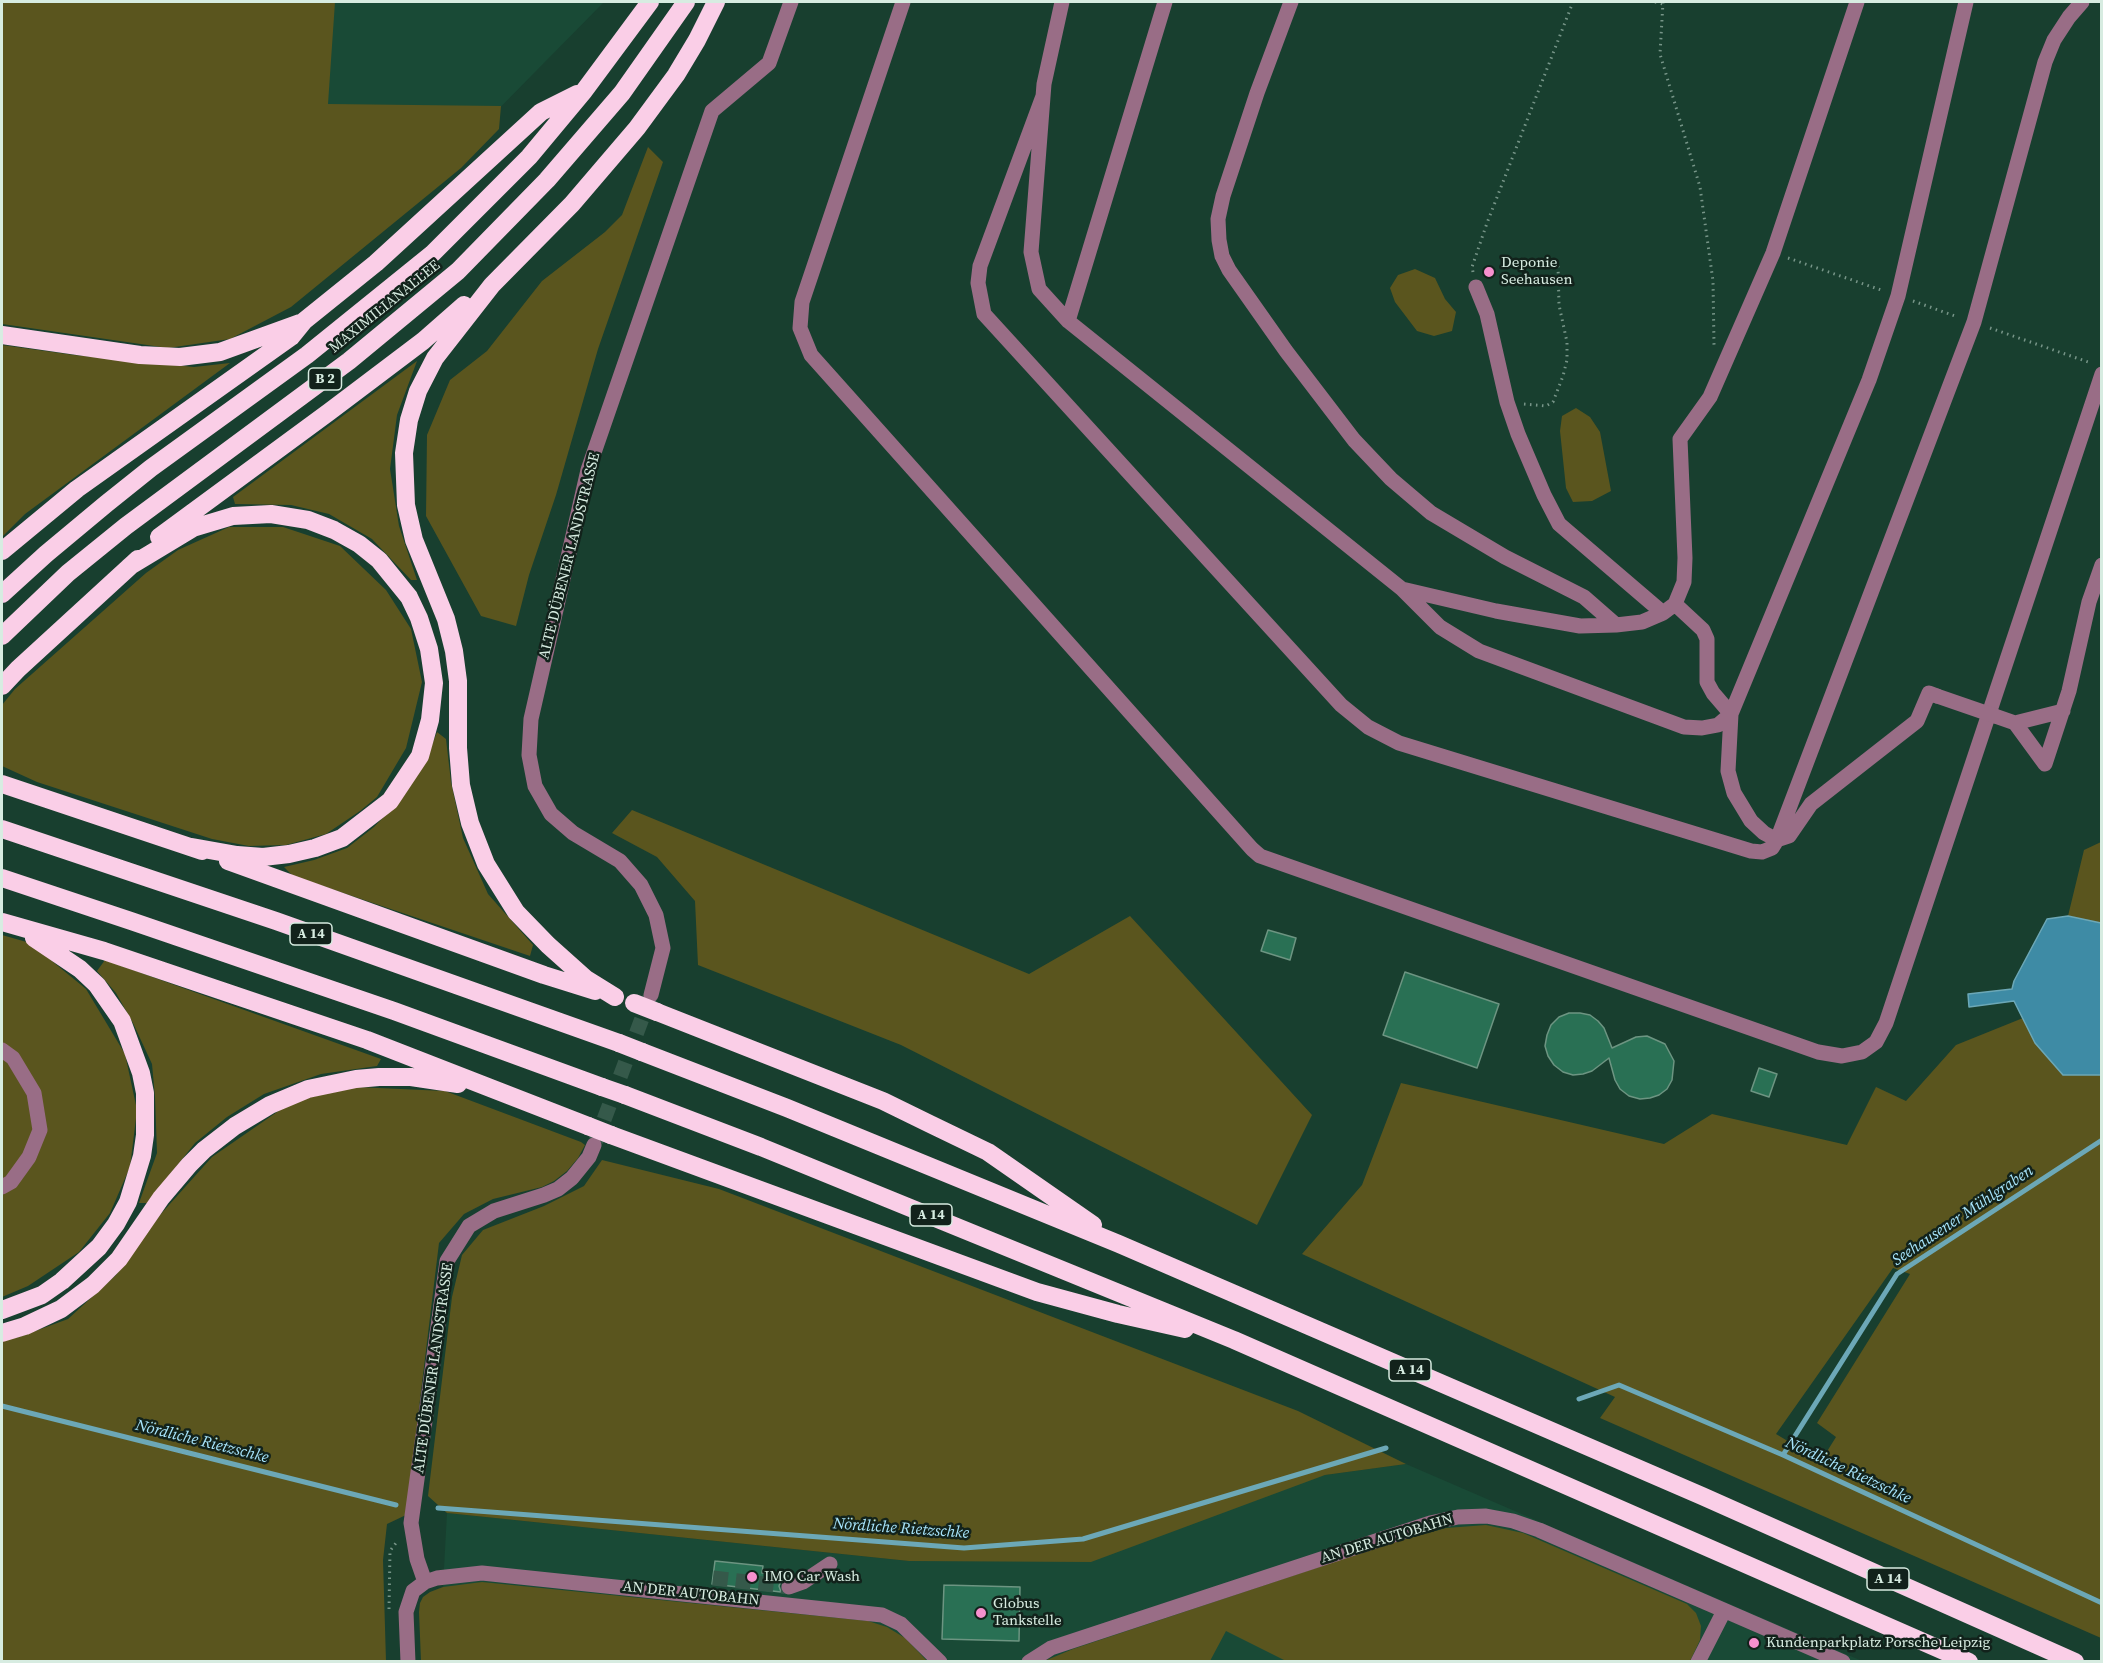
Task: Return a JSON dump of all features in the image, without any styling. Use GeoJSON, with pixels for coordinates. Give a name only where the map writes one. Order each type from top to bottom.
{"type":"FeatureCollection","features":[{"type":"Feature","properties":{"kind":"highway","name":"MAXIMILIANALLEE"},"geometry":{"type":"LineString","coordinates":[[2,594],[46,554],[151,468],[307,355],[432,254],[529,157],[584,91],[650,2]]}},
{"type":"Feature","properties":{"kind":"highway","name":"MAXIMILIANALLEE"},"geometry":{"type":"LineString","coordinates":[[2,636],[68,573],[126,526],[349,361],[458,271],[547,180],[622,93],[686,2]]}},
{"type":"Feature","properties":{"kind":"highway"},"geometry":{"type":"LineString","coordinates":[[615,997],[586,979],[516,912],[486,864],[470,823],[461,785],[458,748],[458,681],[454,651],[446,619],[414,540],[406,505],[404,453],[409,420],[418,391],[435,358],[492,285],[572,204],[637,128],[676,75],[716,2]]}},
{"type":"Feature","properties":{"kind":"highway"},"geometry":{"type":"LineString","coordinates":[[2,551],[50,509],[85,483],[291,337],[304,321],[385,255],[542,112],[584,91]]}},
{"type":"Feature","properties":{"kind":"highway"},"geometry":{"type":"LineString","coordinates":[[2,686],[159,538],[329,412],[492,285]]}},
{"type":"Feature","properties":{"kind":"highway"},"geometry":{"type":"LineString","coordinates":[[2,335],[140,355],[180,357],[220,352],[304,321]]}},
{"type":"Feature","properties":{"kind":"highway"},"geometry":{"type":"LineString","coordinates":[[130,566],[193,528],[232,516],[271,514],[308,520],[334,530],[359,544],[379,560],[409,597],[429,649],[434,683],[430,720],[420,756],[396,794],[383,807],[342,838],[290,854],[263,857],[192,847]]}},
{"type":"Feature","properties":{"kind":"highway"},"geometry":{"type":"LineString","coordinates":[[2,784],[192,847],[544,975],[657,1012],[883,1101],[988,1152],[1119,1244]]}},
{"type":"Feature","properties":{"kind":"highway","name":"A 14"},"geometry":{"type":"LineString","coordinates":[[2,829],[276,921],[642,1052],[1119,1244],[1691,1491],[2075,1662]]}},
{"type":"Feature","properties":{"kind":"highway","name":"A 14"},"geometry":{"type":"LineString","coordinates":[[2,878],[383,1007],[626,1095],[772,1151],[1234,1340],[1969,1662]]}},
{"type":"Feature","properties":{"kind":"highway"},"geometry":{"type":"LineString","coordinates":[[8,924],[104,951],[393,1050],[611,1135],[1037,1292],[1118,1314],[1234,1340]]}},
{"type":"Feature","properties":{"kind":"highway"},"geometry":{"type":"LineString","coordinates":[[2,1310],[42,1295],[62,1281],[99,1247],[116,1224],[128,1202],[142,1156],[146,1117],[141,1072],[123,1021],[110,1001],[80,969],[54,949],[8,924]]}},
{"type":"Feature","properties":{"kind":"highway"},"geometry":{"type":"LineString","coordinates":[[2,1333],[25,1326],[61,1309],[93,1285],[119,1258],[161,1198],[204,1150],[235,1125],[287,1097],[335,1083],[379,1077],[411,1077],[447,1081],[495,1090]]}},
{"type":"Feature","properties":{"kind":"street","name":"ALTE DÜBENER LANDSTRASSE"},"geometry":{"type":"LineString","coordinates":[[651,995],[663,948],[656,915],[641,885],[620,861],[573,833],[551,814],[535,786],[529,755],[531,719],[588,470],[712,111],[769,63],[791,2]]}},
{"type":"Feature","properties":{"kind":"street"},"geometry":{"type":"LineString","coordinates":[[903,2],[802,302],[800,328],[811,356],[1260,856],[1818,1052],[1842,1056],[1862,1052],[1876,1042],[1886,1023],[2102,374]]}},
{"type":"Feature","properties":{"kind":"street"},"geometry":{"type":"LineString","coordinates":[[1062,2],[1043,96],[1030,252],[1040,289],[1068,321],[1402,589],[1440,627],[1458,640],[1490,655],[1684,727],[1702,728],[1718,725],[1731,714]]}},
{"type":"Feature","properties":{"kind":"street"},"geometry":{"type":"LineString","coordinates":[[1068,321],[1165,2]]}},
{"type":"Feature","properties":{"kind":"street"},"geometry":{"type":"LineString","coordinates":[[1291,2],[1257,93],[1223,196],[1218,219],[1219,240],[1222,256],[1229,270],[1286,351],[1354,440],[1391,479],[1431,513],[1504,557],[1584,597],[1616,626]]}},
{"type":"Feature","properties":{"kind":"street"},"geometry":{"type":"LineString","coordinates":[[1402,589],[1496,611],[1580,626],[1616,626],[1642,622],[1669,608],[1684,582],[1680,439],[1710,397],[1773,253],[1857,2]]}},
{"type":"Feature","properties":{"kind":"street"},"geometry":{"type":"LineString","coordinates":[[1966,2],[1898,296],[1869,380],[1731,714],[1728,771],[1734,793],[1751,821],[1764,833],[1777,840],[1789,836],[1811,804],[1917,721],[1929,693],[2016,723],[2063,711]]}},
{"type":"Feature","properties":{"kind":"street"},"geometry":{"type":"LineString","coordinates":[[1043,96],[980,266],[978,283],[984,314],[1341,705],[1368,727],[1399,743],[1751,851],[1762,852],[1772,848],[1777,840],[1974,322],[2045,62],[2054,40],[2082,2]]}},
{"type":"Feature","properties":{"kind":"street"},"geometry":{"type":"LineString","coordinates":[[1476,287],[1487,314],[1507,402],[1531,465],[1559,524],[1669,608],[1697,623],[1707,639],[1707,682],[1731,714]]}},
{"type":"Feature","properties":{"kind":"street"},"geometry":{"type":"LineString","coordinates":[[2016,723],[2045,764],[2069,691],[2089,602],[2102,565]]}},
{"type":"Feature","properties":{"kind":"street"},"geometry":{"type":"LineString","coordinates":[[2,1050],[13,1058],[34,1093],[40,1130],[29,1157],[11,1182],[2,1187]]}},
{"type":"Feature","properties":{"kind":"street","name":"ALTE DÜBENER LANDSTRASSE"},"geometry":{"type":"LineString","coordinates":[[425,1582],[417,1559],[411,1523],[447,1261],[469,1226],[494,1211],[558,1189],[572,1178],[589,1157],[594,1145]]}},
{"type":"Feature","properties":{"kind":"street","name":"AN DER AUTOBAHN"},"geometry":{"type":"LineString","coordinates":[[1029,1662],[1051,1647],[1430,1523],[1458,1517],[1486,1516],[1514,1521],[1539,1530],[1843,1662]]}},
{"type":"Feature","properties":{"kind":"street"},"geometry":{"type":"LineString","coordinates":[[789,1587],[810,1578],[830,1564]]}},
{"type":"Feature","properties":{"kind":"street","name":"AN DER AUTOBAHN"},"geometry":{"type":"LineString","coordinates":[[425,1582],[482,1573],[882,1615],[901,1624],[940,1662]]}},
{"type":"Feature","properties":{"kind":"street"},"geometry":{"type":"LineString","coordinates":[[408,1662],[405,1625],[409,1601],[413,1591],[425,1582]]}},
{"type":"Feature","properties":{"kind":"street"},"geometry":{"type":"LineString","coordinates":[[1698,1662],[1724,1611]]}},
{"type":"Feature","properties":{"kind":"path"},"geometry":{"type":"LineString","coordinates":[[1476,287],[1472,267],[1573,2]]}},
{"type":"Feature","properties":{"kind":"path"},"geometry":{"type":"LineString","coordinates":[[1655,2],[1663,3],[1660,54],[1700,187],[1713,281],[1714,351]]}},
{"type":"Feature","properties":{"kind":"path"},"geometry":{"type":"LineString","coordinates":[[1773,253],[2102,366]]}},
{"type":"Feature","properties":{"kind":"path"},"geometry":{"type":"LineString","coordinates":[[1507,402],[1546,406],[1552,402],[1558,390],[1567,360],[1567,342],[1559,305],[1558,265]]}},
{"type":"Feature","properties":{"kind":"path"},"geometry":{"type":"LineString","coordinates":[[388,1617],[390,1551],[411,1523]]}},
{"type":"Feature","properties":{"kind":"shaded area"},"geometry":{"type":"Polygon","coordinates":[[[2,2],[604,2],[470,138],[2,138],[2,2]]]}},
{"type":"Feature","properties":{"kind":"shaded area"},"geometry":{"type":"Polygon","coordinates":[[[2,2],[335,2],[328,104],[501,106],[499,129],[461,168],[291,307],[230,339],[168,348],[2,324],[2,2]]]}},
{"type":"Feature","properties":{"kind":"shaded area"},"geometry":{"type":"Polygon","coordinates":[[[648,147],[663,162],[598,349],[556,495],[529,575],[516,626],[481,616],[426,516],[427,435],[450,380],[487,351],[542,281],[605,232],[622,215],[648,147]]]}},
{"type":"Feature","properties":{"kind":"shaded area"},"geometry":{"type":"Polygon","coordinates":[[[1415,269],[1435,278],[1445,299],[1456,312],[1452,331],[1434,336],[1417,331],[1395,302],[1390,288],[1398,275],[1415,269]]]}},
{"type":"Feature","properties":{"kind":"shaded area"},"geometry":{"type":"Polygon","coordinates":[[[2,345],[194,367],[230,363],[25,514],[2,537],[2,345]]]}},
{"type":"Feature","properties":{"kind":"shaded area"},"geometry":{"type":"Polygon","coordinates":[[[417,361],[397,415],[390,469],[399,526],[417,580],[411,580],[372,539],[329,514],[291,505],[235,504],[233,497],[417,361]]]}},
{"type":"Feature","properties":{"kind":"shaded area"},"geometry":{"type":"Polygon","coordinates":[[[1576,408],[1590,417],[1600,432],[1611,491],[1592,501],[1573,502],[1566,488],[1560,431],[1562,416],[1576,408]]]}},
{"type":"Feature","properties":{"kind":"shaded area"},"geometry":{"type":"Polygon","coordinates":[[[229,527],[283,527],[340,546],[386,590],[411,629],[422,682],[406,748],[377,797],[326,834],[286,845],[249,846],[212,839],[37,782],[2,766],[2,705],[15,689],[146,573],[178,550],[229,527]]]}},
{"type":"Feature","properties":{"kind":"shaded area"},"geometry":{"type":"Polygon","coordinates":[[[437,732],[446,739],[451,782],[463,838],[488,894],[533,945],[530,956],[293,876],[284,867],[314,860],[347,848],[374,827],[403,797],[425,763],[437,732]]]}},
{"type":"Feature","properties":{"kind":"shaded area"},"geometry":{"type":"Polygon","coordinates":[[[632,810],[1029,974],[1130,916],[1312,1115],[1257,1225],[901,1045],[698,965],[695,901],[657,857],[612,833],[632,810]]]}},
{"type":"Feature","properties":{"kind":"shaded area"},"geometry":{"type":"Polygon","coordinates":[[[2101,842],[2101,923],[2068,916],[2084,850],[2101,842]]]}},
{"type":"Feature","properties":{"kind":"shaded area"},"geometry":{"type":"Polygon","coordinates":[[[2,935],[30,943],[86,989],[125,1054],[137,1110],[130,1167],[110,1213],[79,1252],[28,1286],[2,1297],[2,935]]]}},
{"type":"Feature","properties":{"kind":"shaded area"},"geometry":{"type":"Polygon","coordinates":[[[105,960],[381,1059],[377,1066],[321,1074],[264,1094],[227,1117],[195,1143],[147,1203],[139,1203],[157,1153],[152,1064],[116,993],[97,971],[105,960]]]}},
{"type":"Feature","properties":{"kind":"shaded area"},"geometry":{"type":"Polygon","coordinates":[[[2023,1018],[2035,1043],[2063,1075],[2101,1075],[2101,1638],[1600,1418],[1615,1397],[1302,1254],[1362,1185],[1401,1083],[1664,1144],[1712,1114],[1847,1145],[1876,1087],[1906,1101],[1956,1045],[2023,1018]],[[1893,1268],[1776,1434],[1821,1461],[1836,1437],[1817,1423],[1910,1274],[1893,1268]]]}},
{"type":"Feature","properties":{"kind":"shaded area"},"geometry":{"type":"Polygon","coordinates":[[[356,1087],[445,1091],[585,1145],[567,1171],[554,1181],[542,1187],[493,1199],[464,1214],[439,1243],[406,1515],[387,1524],[383,1560],[386,1661],[2,1662],[2,1340],[19,1337],[68,1319],[116,1275],[160,1215],[212,1157],[293,1101],[356,1087]]]}},
{"type":"Feature","properties":{"kind":"shaded area"},"geometry":{"type":"Polygon","coordinates":[[[602,1160],[719,1189],[1298,1411],[1406,1464],[1325,1475],[1091,1562],[909,1561],[447,1513],[428,1496],[452,1297],[462,1255],[483,1230],[544,1206],[584,1186],[602,1160]]]}},
{"type":"Feature","properties":{"kind":"shaded area"},"geometry":{"type":"Polygon","coordinates":[[[1406,1464],[1862,1661],[446,1662],[443,1587],[447,1513],[909,1561],[1325,1475],[1406,1464]]]}},
{"type":"Feature","properties":{"kind":"shaded area"},"geometry":{"type":"Polygon","coordinates":[[[1486,1525],[1523,1533],[1687,1604],[1696,1613],[1701,1626],[1700,1640],[1690,1661],[1286,1661],[1226,1631],[1210,1661],[1042,1662],[1073,1649],[1388,1544],[1446,1528],[1486,1525]]]}},
{"type":"Feature","properties":{"kind":"shaded area"},"geometry":{"type":"Polygon","coordinates":[[[482,1582],[868,1621],[887,1627],[905,1638],[927,1661],[421,1661],[419,1612],[423,1597],[443,1587],[482,1582]]]}},
{"type":"Feature","properties":{"kind":"water"},"geometry":{"type":"Polygon","coordinates":[[[2068,916],[2101,923],[2101,1075],[2063,1075],[2035,1043],[2014,1001],[1969,1007],[1968,994],[2012,989],[2047,919],[2068,916]]]}},
{"type":"Feature","properties":{"kind":"building"},"geometry":{"type":"Polygon","coordinates":[[[1268,930],[1296,938],[1290,960],[1261,951],[1268,930]]]}},
{"type":"Feature","properties":{"kind":"building"},"geometry":{"type":"Polygon","coordinates":[[[1405,972],[1499,1004],[1477,1068],[1383,1035],[1405,972]]]}},
{"type":"Feature","properties":{"kind":"building"},"geometry":{"type":"Polygon","coordinates":[[[1569,1013],[1590,1015],[1598,1021],[1604,1028],[1612,1048],[1636,1037],[1647,1036],[1665,1044],[1674,1061],[1672,1080],[1667,1089],[1650,1098],[1640,1099],[1629,1096],[1620,1089],[1615,1080],[1609,1058],[1592,1071],[1583,1074],[1573,1075],[1563,1072],[1554,1065],[1545,1046],[1551,1025],[1559,1017],[1569,1013]]]}},
{"type":"Feature","properties":{"kind":"building"},"geometry":{"type":"Polygon","coordinates":[[[1759,1068],[1777,1074],[1769,1097],[1751,1091],[1759,1068]]]}},
{"type":"Feature","properties":{"kind":"building","name":"IMO Car Wash"},"geometry":{"type":"Polygon","coordinates":[[[715,1561],[763,1566],[762,1573],[790,1576],[781,1581],[779,1586],[781,1592],[712,1584],[715,1561]]]}},
{"type":"Feature","properties":{"kind":"building","name":"Globus Tankstelle"},"geometry":{"type":"Polygon","coordinates":[[[944,1585],[1020,1587],[1019,1641],[942,1639],[944,1585]]]}},
{"type":"Feature","properties":{"kind":"waterway","name":"Seehausener Mühlgraben"},"geometry":{"type":"LineString","coordinates":[[1783,1455],[1897,1274],[2102,1140]]}},
{"type":"Feature","properties":{"kind":"waterway","name":"Nördliche Rietzschke"},"geometry":{"type":"LineString","coordinates":[[1579,1399],[1619,1385],[1783,1455],[2102,1603]]}},
{"type":"Feature","properties":{"kind":"waterway","name":"Nördliche Rietzschke"},"geometry":{"type":"LineString","coordinates":[[2,1406],[396,1505]]}},
{"type":"Feature","properties":{"kind":"waterway","name":"Nördliche Rietzschke"},"geometry":{"type":"LineString","coordinates":[[438,1508],[964,1548],[1083,1539],[1386,1448]]}},
{"type":"Feature","properties":{"kind":"tunnel"},"geometry":{"type":"LineString","coordinates":[[596,1141],[650,997]]}},
{"type":"Feature","properties":{"kind":"tunnel"},"geometry":{"type":"LineString","coordinates":[[713,1578],[789,1587]]}},
{"type":"Feature","properties":{"kind":"place","name":"Deponie Seehausen"},"geometry":{"type":"Point","coordinates":[1489,272]}},
{"type":"Feature","properties":{"kind":"place","name":"IMO Car Wash"},"geometry":{"type":"Point","coordinates":[752,1577]}},
{"type":"Feature","properties":{"kind":"place","name":"Globus Tankstelle"},"geometry":{"type":"Point","coordinates":[981,1613]}},
{"type":"Feature","properties":{"kind":"place","name":"Kundenparkplatz Porsche Leipzig"},"geometry":{"type":"Point","coordinates":[1754,1643]}}]}
